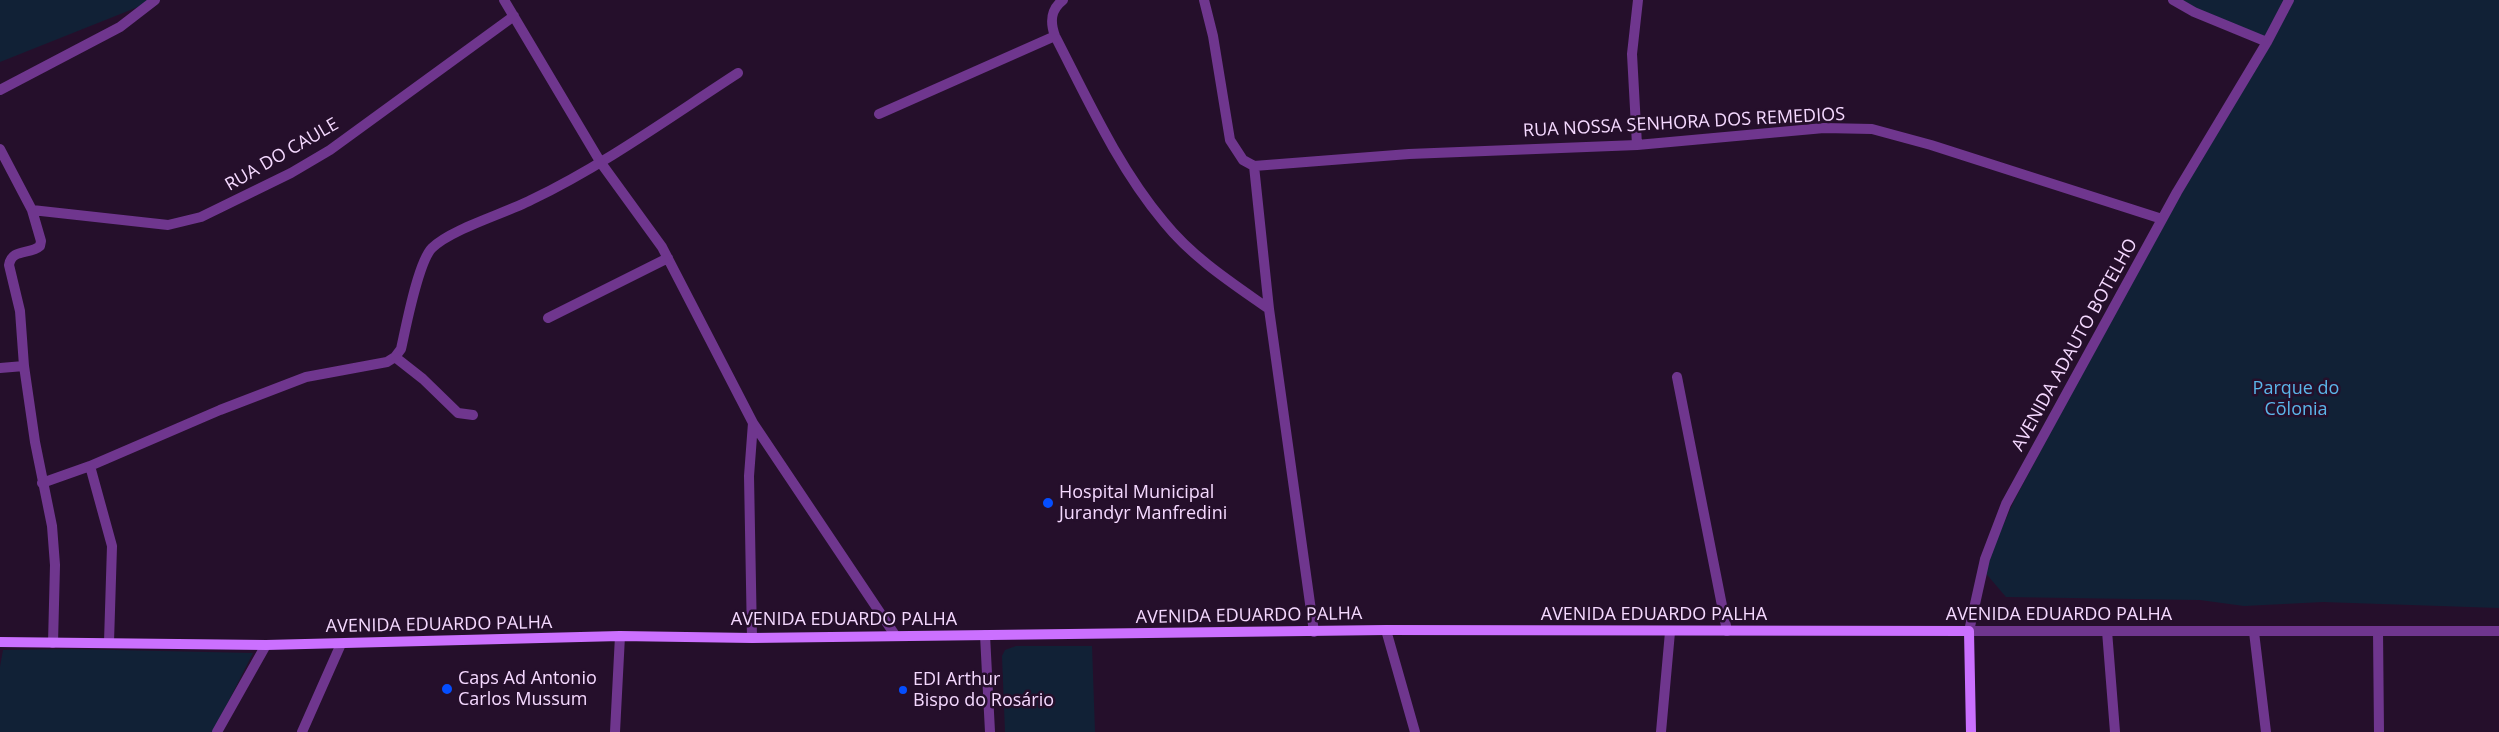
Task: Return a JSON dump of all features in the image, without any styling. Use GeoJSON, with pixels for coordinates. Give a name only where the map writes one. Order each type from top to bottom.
{"type":"FeatureCollection","features":[{"type":"Feature","properties":{"kind":"street"},"geometry":{"type":"LineString","coordinates":[[0,90],[120,27],[155,0]]}},
{"type":"Feature","properties":{"kind":"street"},"geometry":{"type":"LineString","coordinates":[[504,0],[601,163],[668,258],[753,423],[895,635]]}},
{"type":"Feature","properties":{"kind":"street"},"geometry":{"type":"LineString","coordinates":[[1063,0],[1052,17],[1051,25],[1119,158],[1165,223],[1208,266],[1269,309]]}},
{"type":"Feature","properties":{"kind":"street"},"geometry":{"type":"LineString","coordinates":[[1204,0],[1213,36],[1230,140],[1244,160],[1254,166],[1269,309],[1314,632]]}},
{"type":"Feature","properties":{"kind":"street"},"geometry":{"type":"LineString","coordinates":[[1637,145],[1632,54],[1638,0]]}},
{"type":"Feature","properties":{"kind":"street"},"geometry":{"type":"LineString","coordinates":[[2173,0],[2194,12],[2267,42]]}},
{"type":"Feature","properties":{"kind":"street","name":"AVENIDA ADAUTO BOTELHO"},"geometry":{"type":"LineString","coordinates":[[1971,732],[1969,631],[1985,559],[2006,504],[2162,219],[2267,42],[2289,0]]}},
{"type":"Feature","properties":{"kind":"street","name":"RUA DO CAULE"},"geometry":{"type":"LineString","coordinates":[[32,210],[168,225],[201,216],[291,173],[330,150],[514,16]]}},
{"type":"Feature","properties":{"kind":"street"},"geometry":{"type":"LineString","coordinates":[[879,114],[1055,36]]}},
{"type":"Feature","properties":{"kind":"street"},"geometry":{"type":"LineString","coordinates":[[42,483],[90,466],[220,410],[306,377],[341,369],[377,365],[395,357],[400,349],[422,267],[432,248],[449,237],[530,200],[601,163],[738,73]]}},
{"type":"Feature","properties":{"kind":"street","name":"RUA NOSSA SENHORA DOS REMEDIOS"},"geometry":{"type":"LineString","coordinates":[[1254,166],[1409,154],[1637,145],[1824,128],[1872,129],[1930,145],[2162,219]]}},
{"type":"Feature","properties":{"kind":"street"},"geometry":{"type":"LineString","coordinates":[[0,149],[32,210],[40,246],[36,250],[15,254],[10,259],[9,265],[20,310],[24,366],[42,483],[52,526],[55,566],[53,643]]}},
{"type":"Feature","properties":{"kind":"street"},"geometry":{"type":"LineString","coordinates":[[548,318],[668,258]]}},
{"type":"Feature","properties":{"kind":"street"},"geometry":{"type":"LineString","coordinates":[[395,357],[423,379],[458,413],[473,415]]}},
{"type":"Feature","properties":{"kind":"street"},"geometry":{"type":"LineString","coordinates":[[0,368],[24,366]]}},
{"type":"Feature","properties":{"kind":"street"},"geometry":{"type":"LineString","coordinates":[[1676,377],[1727,631]]}},
{"type":"Feature","properties":{"kind":"street"},"geometry":{"type":"LineString","coordinates":[[752,638],[749,476],[753,423]]}},
{"type":"Feature","properties":{"kind":"street"},"geometry":{"type":"LineString","coordinates":[[90,466],[112,546],[109,642]]}},
{"type":"Feature","properties":{"kind":"street"},"geometry":{"type":"LineString","coordinates":[[1386,630],[1414,732]]}},
{"type":"Feature","properties":{"kind":"street","name":"AVENIDA EDUARDO PALHA"},"geometry":{"type":"LineString","coordinates":[[0,642],[266,645],[620,636],[752,638],[1386,630],[1670,632],[2499,631]]}},
{"type":"Feature","properties":{"kind":"street"},"geometry":{"type":"LineString","coordinates":[[2107,631],[2115,732]]}},
{"type":"Feature","properties":{"kind":"street"},"geometry":{"type":"LineString","coordinates":[[2378,631],[2379,732]]}},
{"type":"Feature","properties":{"kind":"street"},"geometry":{"type":"LineString","coordinates":[[1662,732],[1670,632]]}},
{"type":"Feature","properties":{"kind":"street"},"geometry":{"type":"LineString","coordinates":[[2254,632],[2266,732]]}},
{"type":"Feature","properties":{"kind":"street"},"geometry":{"type":"LineString","coordinates":[[985,635],[990,732]]}},
{"type":"Feature","properties":{"kind":"street"},"geometry":{"type":"LineString","coordinates":[[615,732],[620,636]]}},
{"type":"Feature","properties":{"kind":"street"},"geometry":{"type":"LineString","coordinates":[[302,732],[341,644]]}},
{"type":"Feature","properties":{"kind":"street"},"geometry":{"type":"LineString","coordinates":[[217,732],[266,645]]}},
{"type":"Feature","properties":{"kind":"green space"},"geometry":{"type":"Polygon","coordinates":[[[0,0],[149,0],[148,3],[0,62],[0,0]]]}},
{"type":"Feature","properties":{"kind":"green space"},"geometry":{"type":"Polygon","coordinates":[[[2181,0],[2285,0],[2265,39],[2199,11],[2181,0]]]}},
{"type":"Feature","properties":{"kind":"green space","name":"Parque do Cõlonia"},"geometry":{"type":"Polygon","coordinates":[[[2289,0],[2499,0],[2499,608],[2323,602],[2244,606],[2200,600],[2006,597],[1983,570],[2014,501],[2096,347],[2289,0]]]}},
{"type":"Feature","properties":{"kind":"green space"},"geometry":{"type":"Polygon","coordinates":[[[1016,646],[1092,646],[1095,732],[1005,732],[1002,656],[1005,650],[1016,646]]]}},
{"type":"Feature","properties":{"kind":"green space"},"geometry":{"type":"Polygon","coordinates":[[[69,649],[253,653],[213,732],[0,732],[0,667],[3,650],[69,649]]]}},
{"type":"Feature","properties":{"kind":"place","name":"Hospital Municipal Jurandyr Manfredini"},"geometry":{"type":"Point","coordinates":[1048,503]}},
{"type":"Feature","properties":{"kind":"place","name":"Caps Ad Antonio Carlos Mussum"},"geometry":{"type":"Point","coordinates":[447,689]}},
{"type":"Feature","properties":{"kind":"place","name":"EDI Arthur Bispo do Rosário"},"geometry":{"type":"Point","coordinates":[903,690]}}]}
